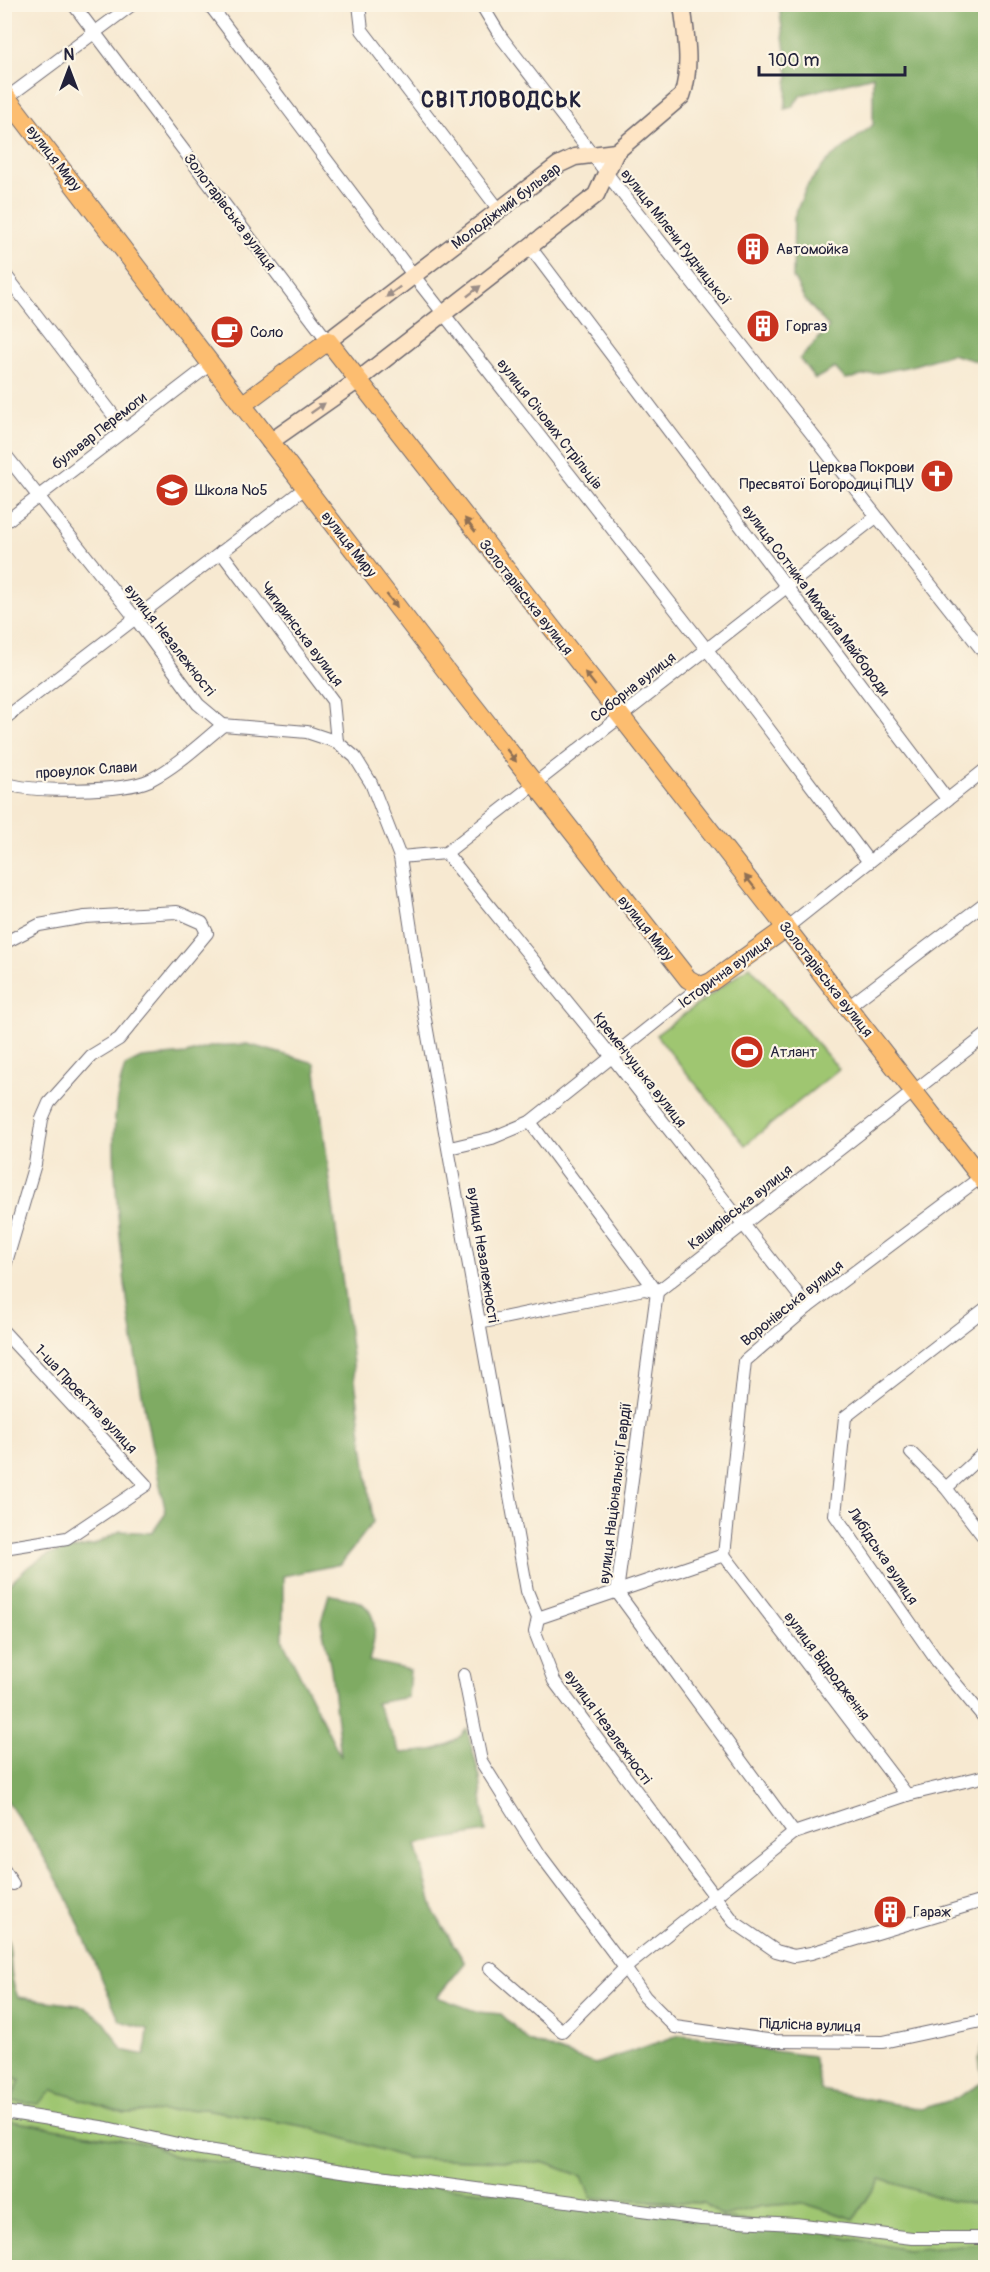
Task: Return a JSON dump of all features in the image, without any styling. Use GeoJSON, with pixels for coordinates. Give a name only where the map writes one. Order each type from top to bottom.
{"type":"FeatureCollection","features":[{"type":"Feature","properties":{"kind":"main road"},"geometry":{"type":"LineString","coordinates":[[270,442],[357,381],[596,195],[616,152],[682,96],[686,83],[687,58],[682,4]]}},
{"type":"Feature","properties":{"kind":"main road","name":"вулиця Миру"},"geometry":{"type":"LineString","coordinates":[[5,97],[534,784],[688,979],[701,986]]}},
{"type":"Feature","properties":{"kind":"main road","name":"Молодіжний бульвар"},"geometry":{"type":"LineString","coordinates":[[242,405],[328,342],[558,165],[575,157],[616,152]]}},
{"type":"Feature","properties":{"kind":"main road","name":"Золотарівська вулиця"},"geometry":{"type":"LineString","coordinates":[[328,342],[913,1091],[984,1178]]}},
{"type":"Feature","properties":{"kind":"main road","name":"Історична вулиця"},"geometry":{"type":"LineString","coordinates":[[701,986],[711,982],[786,928]]}},
{"type":"Feature","properties":{"kind":"street","name":"Золотарівська вулиця"},"geometry":{"type":"LineString","coordinates":[[73,4],[328,342]]}},
{"type":"Feature","properties":{"kind":"street"},"geometry":{"type":"LineString","coordinates":[[5,97],[133,4]]}},
{"type":"Feature","properties":{"kind":"street","name":"вулиця Січових Стрільців"},"geometry":{"type":"LineString","coordinates":[[209,4],[414,276],[707,649],[868,862]]}},
{"type":"Feature","properties":{"kind":"street"},"geometry":{"type":"LineString","coordinates":[[358,4],[362,30],[500,211]]}},
{"type":"Feature","properties":{"kind":"street","name":"вулиця Мілени Рудницької"},"geometry":{"type":"LineString","coordinates":[[481,4],[501,37],[986,655]]}},
{"type":"Feature","properties":{"kind":"street","name":"вулиця Сотника Михайла Майбороди"},"geometry":{"type":"LineString","coordinates":[[530,247],[947,799]]}},
{"type":"Feature","properties":{"kind":"street"},"geometry":{"type":"LineString","coordinates":[[4,273],[124,429]]}},
{"type":"Feature","properties":{"kind":"street","name":"бульвар Перемоги"},"geometry":{"type":"LineString","coordinates":[[4,522],[40,498],[124,429],[212,363]]}},
{"type":"Feature","properties":{"kind":"street","name":"вулиця Незалежності"},"geometry":{"type":"LineString","coordinates":[[4,453],[136,619],[198,704],[223,725],[307,732],[337,742],[355,757],[370,783],[400,857],[423,1008],[450,1148],[526,1591],[538,1618],[535,1632],[554,1681],[734,1922],[776,1951],[794,1956],[811,1953],[986,1900]]}},
{"type":"Feature","properties":{"kind":"street"},"geometry":{"type":"LineString","coordinates":[[4,719],[305,488]]}},
{"type":"Feature","properties":{"kind":"street","name":"Соборна вулиця"},"geometry":{"type":"LineString","coordinates":[[446,853],[876,517]]}},
{"type":"Feature","properties":{"kind":"street","name":"Чигиринська вулиця"},"geometry":{"type":"LineString","coordinates":[[221,552],[333,701],[337,742]]}},
{"type":"Feature","properties":{"kind":"street","name":"провулок Слави"},"geometry":{"type":"LineString","coordinates":[[4,783],[43,791],[148,781],[176,763],[223,725]]}},
{"type":"Feature","properties":{"kind":"street","name":"Історична вулиця"},"geometry":{"type":"LineString","coordinates":[[786,928],[986,769]]}},
{"type":"Feature","properties":{"kind":"street"},"geometry":{"type":"LineString","coordinates":[[400,857],[446,853]]}},
{"type":"Feature","properties":{"kind":"street","name":"Кременчуцька вулиця"},"geometry":{"type":"LineString","coordinates":[[446,853],[613,1058],[808,1307]]}},
{"type":"Feature","properties":{"kind":"street"},"geometry":{"type":"LineString","coordinates":[[848,1007],[986,902]]}},
{"type":"Feature","properties":{"kind":"street"},"geometry":{"type":"LineString","coordinates":[[4,943],[39,925],[85,917],[177,912],[202,923],[207,933],[118,1040],[92,1056],[49,1103],[42,1119],[35,1164],[4,1269]]}},
{"type":"Feature","properties":{"kind":"street","name":"Історична вулиця"},"geometry":{"type":"LineString","coordinates":[[450,1148],[492,1138],[530,1122],[701,986]]}},
{"type":"Feature","properties":{"kind":"street","name":"Каширівська вулиця"},"geometry":{"type":"LineString","coordinates":[[657,1292],[742,1223],[986,1035]]}},
{"type":"Feature","properties":{"kind":"street"},"geometry":{"type":"LineString","coordinates":[[530,1122],[657,1292]]}},
{"type":"Feature","properties":{"kind":"street","name":"Воронівська вулиця"},"geometry":{"type":"LineString","coordinates":[[724,1555],[745,1362],[808,1307],[984,1178]]}},
{"type":"Feature","properties":{"kind":"street"},"geometry":{"type":"LineString","coordinates":[[479,1323],[644,1288],[657,1292]]}},
{"type":"Feature","properties":{"kind":"street","name":"вулиця Національної Гвардії"},"geometry":{"type":"LineString","coordinates":[[657,1292],[617,1592],[794,1833]]}},
{"type":"Feature","properties":{"kind":"street","name":"Либідська вулиця"},"geometry":{"type":"LineString","coordinates":[[986,1308],[845,1417],[835,1515],[937,1661],[986,1720]]}},
{"type":"Feature","properties":{"kind":"street","name":"1-ша Проектна вулиця"},"geometry":{"type":"LineString","coordinates":[[4,1332],[146,1485],[67,1538],[4,1548]]}},
{"type":"Feature","properties":{"kind":"street"},"geometry":{"type":"LineString","coordinates":[[946,1488],[986,1451]]}},
{"type":"Feature","properties":{"kind":"street"},"geometry":{"type":"LineString","coordinates":[[911,1453],[946,1488],[986,1540]]}},
{"type":"Feature","properties":{"kind":"street"},"geometry":{"type":"LineString","coordinates":[[538,1618],[724,1555]]}},
{"type":"Feature","properties":{"kind":"street","name":"вулиця Відродження"},"geometry":{"type":"LineString","coordinates":[[724,1555],[907,1795]]}},
{"type":"Feature","properties":{"kind":"street","name":"Підлісна вулиця"},"geometry":{"type":"LineString","coordinates":[[464,1675],[481,1761],[540,1855],[645,1997],[675,2026],[774,2041],[883,2042],[986,2020]]}},
{"type":"Feature","properties":{"kind":"street"},"geometry":{"type":"LineString","coordinates":[[490,1968],[562,2031],[625,1968],[794,1833],[907,1795],[986,1776]]}},
{"type":"Feature","properties":{"kind":"street"},"geometry":{"type":"LineString","coordinates":[[4,1870],[13,1884]]}},
{"type":"Feature","properties":{"kind":"street"},"geometry":{"type":"LineString","coordinates":[[4,2112],[107,2128],[195,2148],[342,2171],[701,2219],[795,2224],[912,2238],[986,2238]]}},
{"type":"Feature","properties":{"kind":"green space"},"geometry":{"type":"Polygon","coordinates":[[[779,5],[985,5],[985,369],[984,363],[951,354],[911,366],[845,379],[835,368],[815,379],[800,359],[829,327],[805,300],[793,277],[794,217],[807,186],[827,161],[873,125],[873,76],[801,95],[792,107],[785,109],[788,75],[779,5]]]}},
{"type":"Feature","properties":{"kind":"green space","name":"Атлант"},"geometry":{"type":"Polygon","coordinates":[[[750,966],[839,1069],[745,1145],[656,1035],[750,966]]]}},
{"type":"Feature","properties":{"kind":"green space"},"geometry":{"type":"Polygon","coordinates":[[[247,1044],[315,1063],[373,1522],[341,1564],[283,1576],[283,1641],[341,1757],[331,1669],[321,1622],[329,1594],[361,1603],[367,1608],[374,1622],[373,1646],[369,1661],[410,1670],[408,1697],[376,1703],[401,1753],[445,1746],[467,1729],[480,1778],[486,1832],[416,1844],[434,1912],[465,1963],[437,1997],[478,2012],[501,2014],[529,2041],[595,2064],[679,2035],[718,2038],[758,2049],[813,2056],[821,2090],[921,2109],[955,2099],[983,2082],[979,2059],[985,2036],[985,2204],[951,2201],[880,2179],[854,2219],[803,2203],[762,2206],[722,2216],[704,2203],[591,2198],[582,2176],[542,2162],[407,2158],[308,2127],[205,2109],[125,2113],[53,2090],[38,2104],[11,2101],[20,2080],[5,2073],[4,1929],[9,1947],[12,1979],[18,1997],[83,2006],[105,2022],[122,2050],[145,2055],[148,2029],[120,2021],[66,1895],[35,1842],[5,1798],[5,1588],[29,1566],[50,1554],[94,1545],[120,1531],[152,1533],[166,1513],[143,1402],[121,1252],[114,1140],[120,1084],[125,1066],[141,1058],[186,1054],[213,1046],[247,1044]]]}},
{"type":"Feature","properties":{"kind":"green space"},"geometry":{"type":"Polygon","coordinates":[[[4,2073],[20,2080],[11,2101],[52,2090],[125,2113],[205,2109],[308,2127],[407,2158],[542,2162],[653,2202],[704,2203],[722,2216],[762,2206],[803,2203],[854,2219],[880,2179],[951,2201],[985,2204],[985,2243],[906,2250],[793,2226],[174,2157],[154,2145],[5,2120],[4,2073]]]}},
{"type":"Feature","properties":{"kind":"green space"},"geometry":{"type":"Polygon","coordinates":[[[4,2120],[154,2145],[174,2157],[793,2226],[906,2250],[985,2243],[985,2267],[5,2267],[4,2120]]]}},
{"type":"Feature","properties":{"kind":"place","name":"Автомойка"},"geometry":{"type":"Point","coordinates":[753,249]}},
{"type":"Feature","properties":{"kind":"place","name":"Горгаз"},"geometry":{"type":"Point","coordinates":[763,326]}},
{"type":"Feature","properties":{"kind":"place","name":"Соло"},"geometry":{"type":"Point","coordinates":[227,332]}},
{"type":"Feature","properties":{"kind":"place","name":"Церква Покрови Пресвятої Богородиці ПЦУ"},"geometry":{"type":"Point","coordinates":[937,476]}},
{"type":"Feature","properties":{"kind":"place","name":"Школа №5"},"geometry":{"type":"Point","coordinates":[172,490]}},
{"type":"Feature","properties":{"kind":"place","name":"Атлант"},"geometry":{"type":"Point","coordinates":[747,1052]}},
{"type":"Feature","properties":{"kind":"place","name":"Гараж"},"geometry":{"type":"Point","coordinates":[890,1912]}},
{"type":"Feature","properties":{"kind":"district","name":"СВІТЛОВОДСЬК"},"geometry":{"type":"Point","coordinates":[502,100]}}]}
